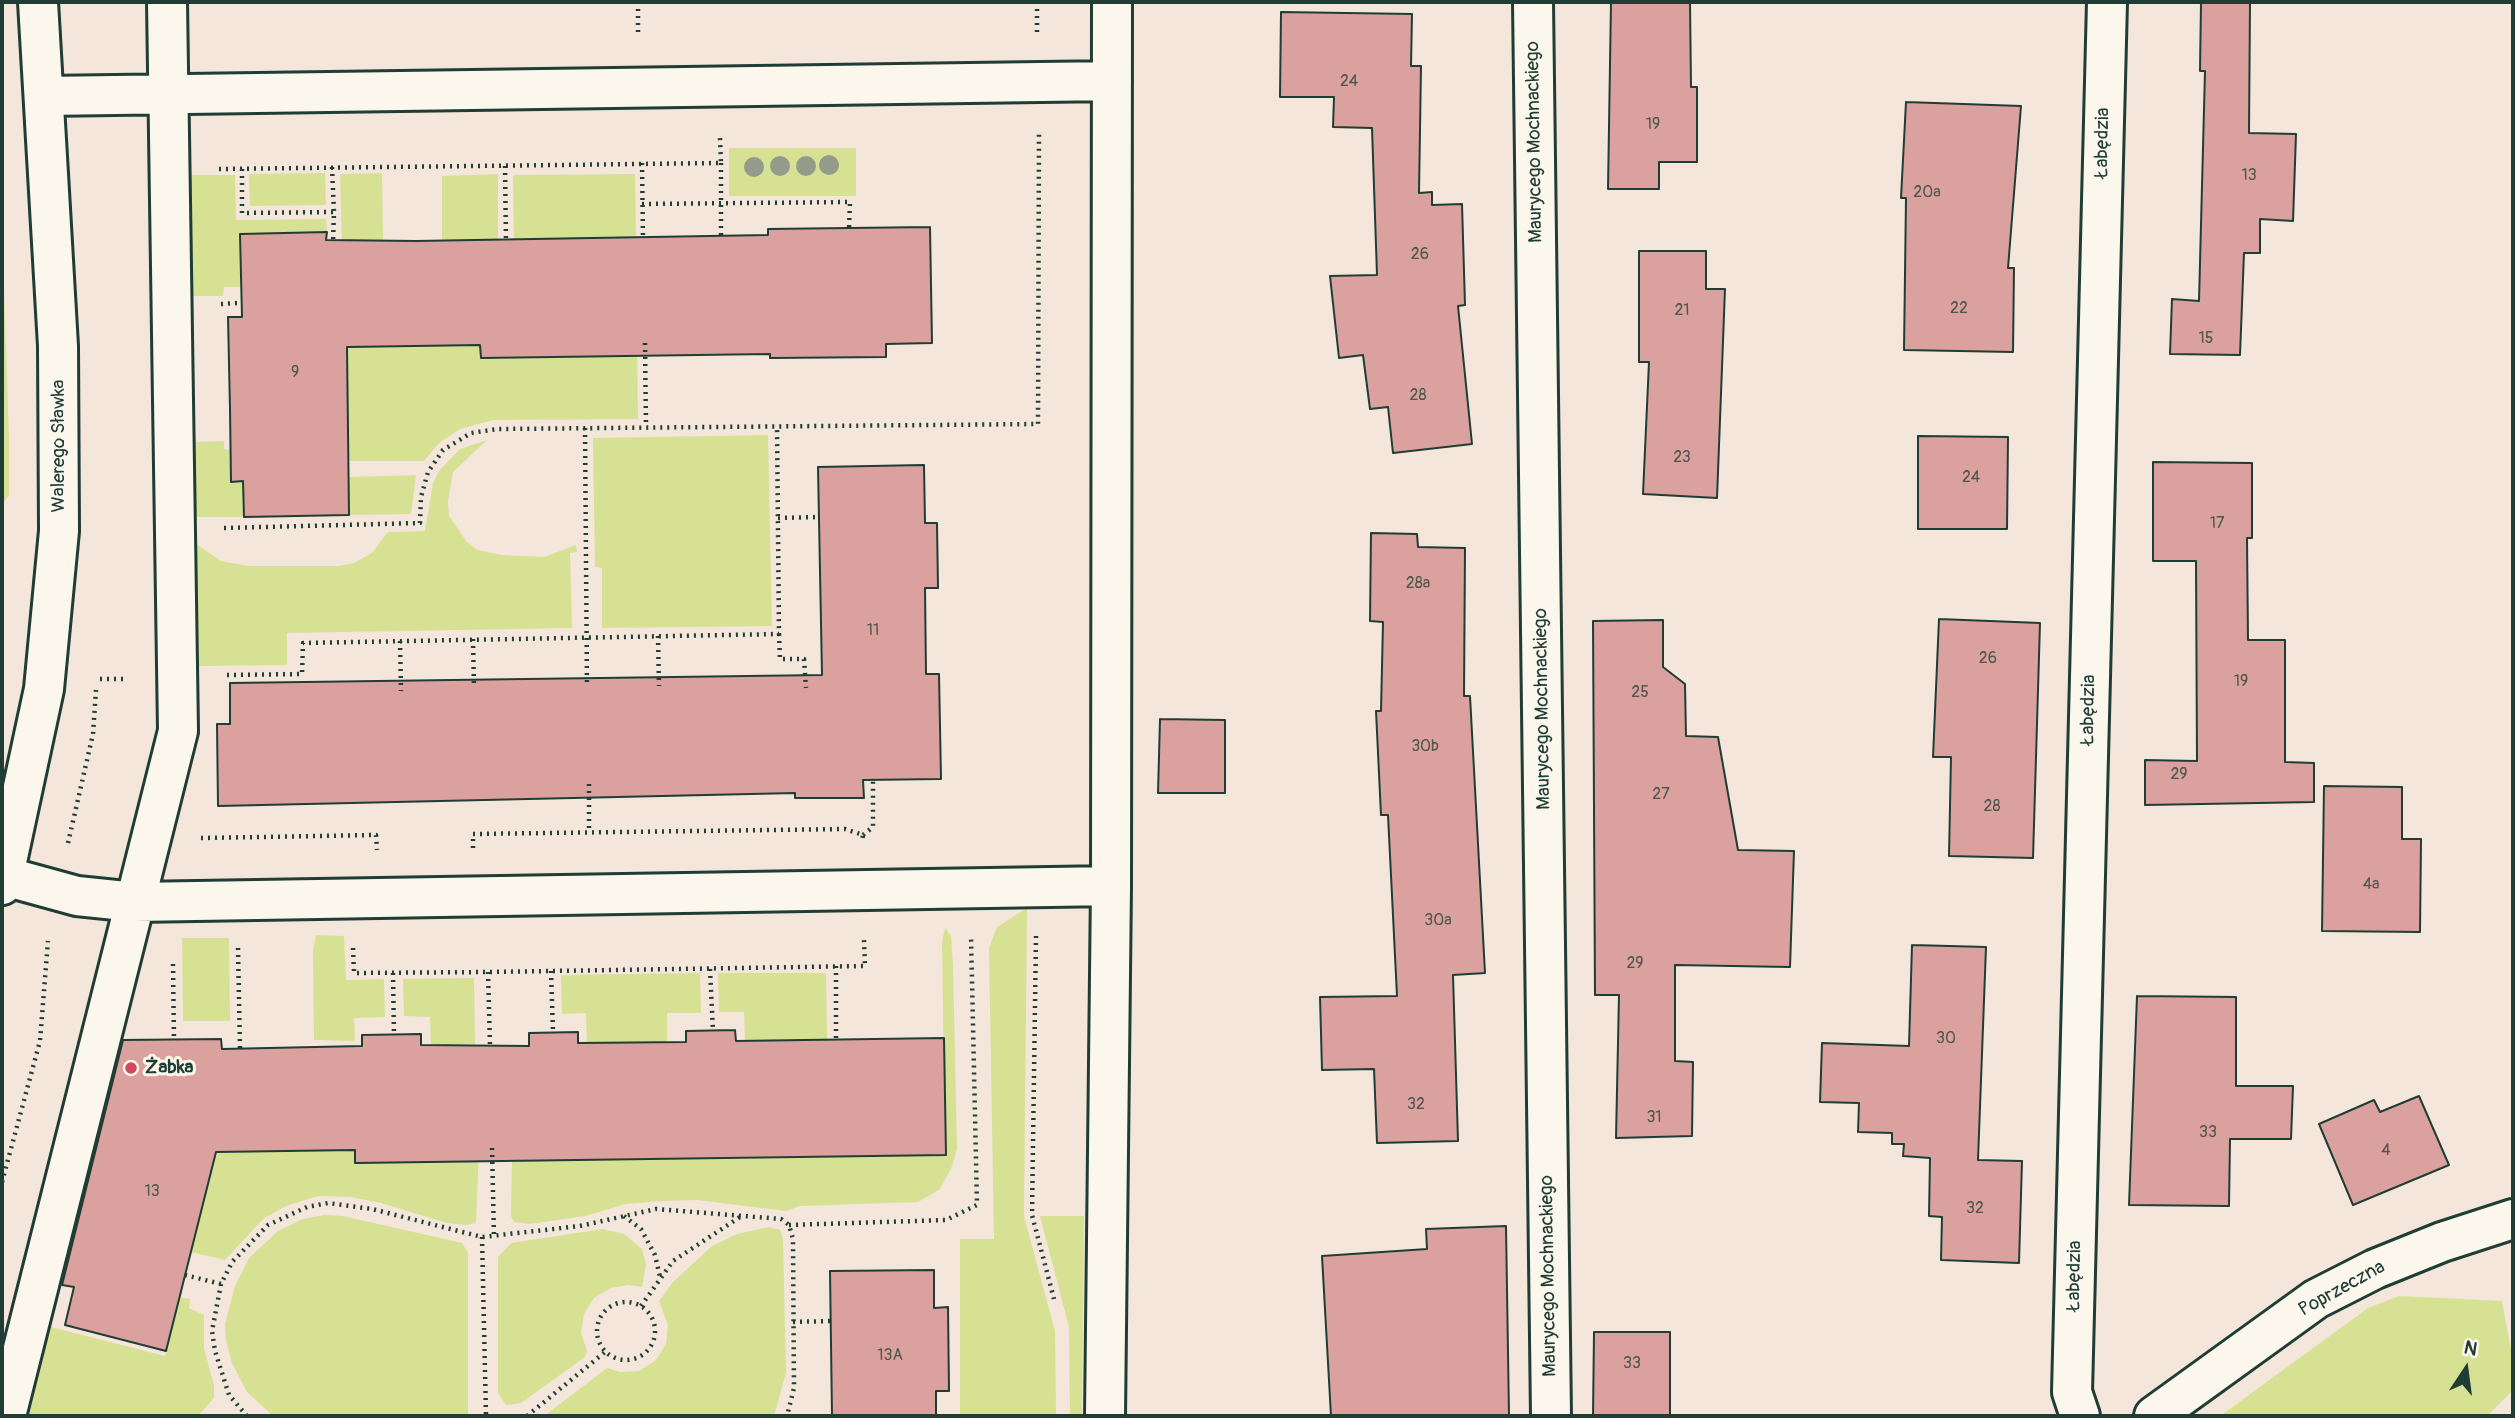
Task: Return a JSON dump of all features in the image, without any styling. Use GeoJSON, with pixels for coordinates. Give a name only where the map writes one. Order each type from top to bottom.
{"type":"FeatureCollection","features":[{"type":"Feature","properties":{"kind":"street","name":"Walerego Sławka"},"geometry":{"type":"LineString","coordinates":[[3,881],[44,688],[58,531],[58,346],[38,2]]}},
{"type":"Feature","properties":{"kind":"street"},"geometry":{"type":"LineString","coordinates":[[6,1416],[178,731],[167,2]]}},
{"type":"Feature","properties":{"kind":"street"},"geometry":{"type":"LineString","coordinates":[[1105,1416],[1111,886],[1112,2]]}},
{"type":"Feature","properties":{"kind":"street","name":"Maurycego Mochnackiego"},"geometry":{"type":"LineString","coordinates":[[1533,2],[1551,1416]]}},
{"type":"Feature","properties":{"kind":"street","name":"Łabędzia"},"geometry":{"type":"LineString","coordinates":[[2080,1416],[2072,1392],[2107,2]]}},
{"type":"Feature","properties":{"kind":"street"},"geometry":{"type":"LineString","coordinates":[[44,96],[1112,81]]}},
{"type":"Feature","properties":{"kind":"street"},"geometry":{"type":"LineString","coordinates":[[3,881],[58,890],[131,917],[863,890],[1111,886]]}},
{"type":"Feature","properties":{"kind":"street","name":"Poprzeczna"},"geometry":{"type":"LineString","coordinates":[[2154,1416],[2316,1299],[2386,1264],[2480,1227],[2513,1219]]}},
{"type":"Feature","properties":{"kind":"path"},"geometry":{"type":"LineString","coordinates":[[638,2],[638,34]]}},
{"type":"Feature","properties":{"kind":"path"},"geometry":{"type":"LineString","coordinates":[[174,529],[420,523],[421,497],[428,472],[443,450],[471,433],[646,427],[1038,424],[1037,2]]}},
{"type":"Feature","properties":{"kind":"path"},"geometry":{"type":"LineString","coordinates":[[721,236],[720,138],[733,138]]}},
{"type":"Feature","properties":{"kind":"path"},"geometry":{"type":"LineString","coordinates":[[642,163],[643,238]]}},
{"type":"Feature","properties":{"kind":"path"},"geometry":{"type":"LineString","coordinates":[[170,170],[721,163]]}},
{"type":"Feature","properties":{"kind":"path"},"geometry":{"type":"LineString","coordinates":[[505,166],[506,240]]}},
{"type":"Feature","properties":{"kind":"path"},"geometry":{"type":"LineString","coordinates":[[332,167],[333,242]]}},
{"type":"Feature","properties":{"kind":"path"},"geometry":{"type":"LineString","coordinates":[[242,169],[242,213],[334,212]]}},
{"type":"Feature","properties":{"kind":"path"},"geometry":{"type":"LineString","coordinates":[[642,204],[850,202],[849,228]]}},
{"type":"Feature","properties":{"kind":"path"},"geometry":{"type":"LineString","coordinates":[[645,343],[646,427]]}},
{"type":"Feature","properties":{"kind":"path"},"geometry":{"type":"LineString","coordinates":[[777,426],[780,659],[804,659],[806,688]]}},
{"type":"Feature","properties":{"kind":"path"},"geometry":{"type":"LineString","coordinates":[[585,428],[587,687]]}},
{"type":"Feature","properties":{"kind":"path"},"geometry":{"type":"LineString","coordinates":[[778,517],[819,517]]}},
{"type":"Feature","properties":{"kind":"path"},"geometry":{"type":"LineString","coordinates":[[100,679],[302,674],[303,643],[779,634]]}},
{"type":"Feature","properties":{"kind":"path"},"geometry":{"type":"LineString","coordinates":[[658,636],[659,686]]}},
{"type":"Feature","properties":{"kind":"path"},"geometry":{"type":"LineString","coordinates":[[473,639],[474,688]]}},
{"type":"Feature","properties":{"kind":"path"},"geometry":{"type":"LineString","coordinates":[[400,641],[401,691]]}},
{"type":"Feature","properties":{"kind":"path"},"geometry":{"type":"LineString","coordinates":[[2,1182],[40,1041],[49,932],[93,734],[97,694]]}},
{"type":"Feature","properties":{"kind":"path"},"geometry":{"type":"LineString","coordinates":[[863,835],[873,827],[873,780]]}},
{"type":"Feature","properties":{"kind":"path"},"geometry":{"type":"LineString","coordinates":[[589,784],[589,832]]}},
{"type":"Feature","properties":{"kind":"path"},"geometry":{"type":"LineString","coordinates":[[473,855],[473,834],[845,829],[863,835]]}},
{"type":"Feature","properties":{"kind":"path"},"geometry":{"type":"LineString","coordinates":[[151,838],[376,835],[377,856]]}},
{"type":"Feature","properties":{"kind":"path"},"geometry":{"type":"LineString","coordinates":[[353,940],[354,973],[864,966],[863,835]]}},
{"type":"Feature","properties":{"kind":"path"},"geometry":{"type":"LineString","coordinates":[[1037,887],[1031,1215],[1055,1303]]}},
{"type":"Feature","properties":{"kind":"path"},"geometry":{"type":"LineString","coordinates":[[789,1226],[946,1220],[977,1205],[970,888]]}},
{"type":"Feature","properties":{"kind":"path"},"geometry":{"type":"LineString","coordinates":[[131,917],[173,932],[174,1040]]}},
{"type":"Feature","properties":{"kind":"path"},"geometry":{"type":"LineString","coordinates":[[238,943],[240,1048]]}},
{"type":"Feature","properties":{"kind":"path"},"geometry":{"type":"LineString","coordinates":[[836,966],[836,1040]]}},
{"type":"Feature","properties":{"kind":"path"},"geometry":{"type":"LineString","coordinates":[[710,968],[713,1031]]}},
{"type":"Feature","properties":{"kind":"path"},"geometry":{"type":"LineString","coordinates":[[551,971],[553,1032]]}},
{"type":"Feature","properties":{"kind":"path"},"geometry":{"type":"LineString","coordinates":[[488,972],[490,1045]]}},
{"type":"Feature","properties":{"kind":"path"},"geometry":{"type":"LineString","coordinates":[[393,973],[394,1035]]}},
{"type":"Feature","properties":{"kind":"path"},"geometry":{"type":"LineString","coordinates":[[492,1148],[494,1236]]}},
{"type":"Feature","properties":{"kind":"path"},"geometry":{"type":"LineString","coordinates":[[245,1415],[229,1395],[215,1351],[212,1331],[221,1284],[232,1262],[268,1225],[307,1207],[328,1203],[372,1209],[482,1237],[580,1226],[656,1209],[745,1214],[781,1219],[789,1226],[793,1239],[794,1388],[788,1416]]}},
{"type":"Feature","properties":{"kind":"path"},"geometry":{"type":"LineString","coordinates":[[640,1306],[660,1277],[681,1255],[745,1214]]}},
{"type":"Feature","properties":{"kind":"path"},"geometry":{"type":"LineString","coordinates":[[623,1216],[641,1229],[655,1255],[660,1277]]}},
{"type":"Feature","properties":{"kind":"path"},"geometry":{"type":"LineString","coordinates":[[482,1237],[485,1416]]}},
{"type":"Feature","properties":{"kind":"path"},"geometry":{"type":"LineString","coordinates":[[185,1275],[221,1284]]}},
{"type":"Feature","properties":{"kind":"path"},"geometry":{"type":"LineString","coordinates":[[617,1302],[632,1302],[640,1306],[654,1321],[655,1337],[648,1351],[635,1359],[619,1360],[605,1352],[597,1340],[597,1324],[603,1311],[617,1302]]}},
{"type":"Feature","properties":{"kind":"path"},"geometry":{"type":"LineString","coordinates":[[793,1322],[831,1321]]}},
{"type":"Feature","properties":{"kind":"path"},"geometry":{"type":"LineString","coordinates":[[527,1416],[605,1352]]}},
{"type":"Feature","properties":{"kind":"green space"},"geometry":{"type":"Polygon","coordinates":[[[729,148],[856,148],[856,196],[729,196],[729,148]]]}},
{"type":"Feature","properties":{"kind":"green space"},"geometry":{"type":"Polygon","coordinates":[[[325,173],[326,205],[250,206],[249,174],[325,173]]]}},
{"type":"Feature","properties":{"kind":"green space"},"geometry":{"type":"Polygon","coordinates":[[[382,173],[383,241],[342,242],[340,174],[382,173]]]}},
{"type":"Feature","properties":{"kind":"green space"},"geometry":{"type":"Polygon","coordinates":[[[498,174],[498,240],[442,240],[442,176],[498,174]]]}},
{"type":"Feature","properties":{"kind":"green space"},"geometry":{"type":"Polygon","coordinates":[[[635,174],[636,237],[514,239],[513,175],[635,174]]]}},
{"type":"Feature","properties":{"kind":"green space"},"geometry":{"type":"Polygon","coordinates":[[[191,175],[235,175],[236,220],[326,219],[327,232],[240,234],[241,287],[224,287],[223,296],[192,296],[191,175]]]}},
{"type":"Feature","properties":{"kind":"green space"},"geometry":{"type":"Polygon","coordinates":[[[2,228],[9,496],[2,504],[2,228]]]}},
{"type":"Feature","properties":{"kind":"green space"},"geometry":{"type":"Polygon","coordinates":[[[637,342],[638,419],[493,420],[460,429],[439,443],[424,461],[348,461],[347,347],[480,345],[481,358],[637,342]]]}},
{"type":"Feature","properties":{"kind":"green space"},"geometry":{"type":"Polygon","coordinates":[[[768,435],[772,626],[602,628],[602,568],[595,567],[593,438],[768,435]]]}},
{"type":"Feature","properties":{"kind":"green space"},"geometry":{"type":"Polygon","coordinates":[[[487,440],[453,472],[448,501],[449,516],[467,542],[478,550],[501,555],[544,557],[576,545],[577,552],[570,553],[572,628],[287,633],[287,665],[199,666],[196,544],[221,561],[248,566],[339,566],[354,563],[372,553],[388,532],[425,531],[433,483],[439,471],[460,449],[487,440]]]}},
{"type":"Feature","properties":{"kind":"green space"},"geometry":{"type":"Polygon","coordinates":[[[224,441],[224,449],[230,450],[231,482],[243,481],[244,517],[195,517],[195,442],[224,441]]]}},
{"type":"Feature","properties":{"kind":"green space"},"geometry":{"type":"Polygon","coordinates":[[[416,475],[411,514],[349,515],[348,477],[416,475]]]}},
{"type":"Feature","properties":{"kind":"green space"},"geometry":{"type":"Polygon","coordinates":[[[1027,908],[1024,1216],[1055,1331],[1056,1416],[960,1416],[960,1239],[994,1239],[989,948],[997,927],[1027,908]]]}},
{"type":"Feature","properties":{"kind":"green space"},"geometry":{"type":"Polygon","coordinates":[[[945,928],[951,936],[953,964],[957,1149],[951,1169],[939,1190],[918,1202],[800,1206],[786,1211],[697,1200],[660,1201],[626,1204],[585,1216],[530,1224],[514,1222],[511,1216],[512,1161],[893,1156],[941,1142],[941,1155],[945,1155],[942,942],[945,928]]]}},
{"type":"Feature","properties":{"kind":"green space"},"geometry":{"type":"Polygon","coordinates":[[[316,935],[344,936],[346,980],[384,979],[385,1017],[354,1018],[355,1041],[314,1040],[313,951],[316,935]]]}},
{"type":"Feature","properties":{"kind":"green space"},"geometry":{"type":"Polygon","coordinates":[[[182,938],[229,938],[230,1021],[183,1021],[182,938]]]}},
{"type":"Feature","properties":{"kind":"green space"},"geometry":{"type":"Polygon","coordinates":[[[700,973],[701,1013],[667,1013],[667,1042],[587,1043],[586,1013],[562,1014],[561,975],[700,973]]]}},
{"type":"Feature","properties":{"kind":"green space"},"geometry":{"type":"Polygon","coordinates":[[[718,973],[826,973],[827,1040],[745,1041],[744,1012],[719,1012],[718,973]]]}},
{"type":"Feature","properties":{"kind":"green space"},"geometry":{"type":"Polygon","coordinates":[[[474,978],[475,1044],[431,1045],[430,1017],[404,1016],[403,979],[474,978]]]}},
{"type":"Feature","properties":{"kind":"green space"},"geometry":{"type":"Polygon","coordinates":[[[479,1149],[476,1223],[447,1223],[381,1203],[350,1197],[318,1196],[286,1206],[263,1219],[225,1260],[191,1252],[216,1152],[355,1150],[356,1163],[438,1162],[479,1149]]]}},
{"type":"Feature","properties":{"kind":"green space"},"geometry":{"type":"Polygon","coordinates":[[[324,1215],[343,1216],[462,1243],[468,1253],[468,1416],[273,1416],[247,1392],[232,1363],[226,1341],[225,1324],[235,1286],[249,1258],[278,1231],[303,1219],[324,1215]]]}},
{"type":"Feature","properties":{"kind":"green space"},"geometry":{"type":"Polygon","coordinates":[[[1040,1216],[1084,1216],[1082,1416],[1070,1416],[1069,1327],[1040,1216]]]}},
{"type":"Feature","properties":{"kind":"green space"},"geometry":{"type":"Polygon","coordinates":[[[769,1227],[780,1230],[783,1239],[786,1373],[774,1416],[544,1416],[607,1368],[620,1372],[639,1371],[656,1360],[666,1344],[668,1325],[659,1301],[673,1282],[712,1246],[737,1234],[769,1227]]]}},
{"type":"Feature","properties":{"kind":"green space"},"geometry":{"type":"Polygon","coordinates":[[[603,1229],[624,1234],[642,1249],[646,1265],[642,1287],[628,1285],[611,1288],[594,1298],[584,1314],[581,1333],[587,1351],[585,1357],[521,1403],[506,1405],[498,1393],[498,1257],[511,1243],[603,1229]]]}},
{"type":"Feature","properties":{"kind":"green space"},"geometry":{"type":"Polygon","coordinates":[[[2399,1296],[2502,1301],[2513,1361],[2513,1390],[2487,1416],[2220,1416],[2368,1308],[2399,1296]]]}},
{"type":"Feature","properties":{"kind":"green space"},"geometry":{"type":"Polygon","coordinates":[[[179,1297],[190,1299],[189,1308],[204,1315],[204,1348],[214,1385],[214,1398],[198,1416],[29,1416],[51,1327],[165,1356],[179,1297]]]}},
{"type":"Feature","properties":{"kind":"building"},"geometry":{"type":"Polygon","coordinates":[[[1611,2],[1690,2],[1691,87],[1697,87],[1697,162],[1659,162],[1659,189],[1608,189],[1611,2]]]}},
{"type":"Feature","properties":{"kind":"building"},"geometry":{"type":"Polygon","coordinates":[[[2201,2],[2250,2],[2249,133],[2296,134],[2293,221],[2260,219],[2260,253],[2244,253],[2240,355],[2170,354],[2172,299],[2199,301],[2205,71],[2200,71],[2201,2]]]}},
{"type":"Feature","properties":{"kind":"building"},"geometry":{"type":"Polygon","coordinates":[[[1281,12],[1412,14],[1411,66],[1421,66],[1419,193],[1432,192],[1432,205],[1462,204],[1465,305],[1458,306],[1472,444],[1393,453],[1388,407],[1370,409],[1363,355],[1339,358],[1330,276],[1377,275],[1372,128],[1333,127],[1334,97],[1280,97],[1281,12]]]}},
{"type":"Feature","properties":{"kind":"building"},"geometry":{"type":"Polygon","coordinates":[[[1906,102],[2021,106],[2008,268],[2014,268],[2013,352],[1904,350],[1906,198],[1901,198],[1906,102]]]}},
{"type":"Feature","properties":{"kind":"building"},"geometry":{"type":"Polygon","coordinates":[[[930,227],[932,343],[886,344],[886,357],[770,358],[770,354],[481,358],[480,345],[347,347],[349,515],[244,517],[243,481],[231,482],[228,317],[242,317],[240,234],[327,232],[326,240],[416,241],[768,235],[768,229],[930,227]]]}},
{"type":"Feature","properties":{"kind":"building"},"geometry":{"type":"Polygon","coordinates":[[[1639,251],[1706,251],[1706,289],[1725,289],[1717,498],[1643,494],[1649,362],[1639,362],[1639,251]]]}},
{"type":"Feature","properties":{"kind":"building"},"geometry":{"type":"Polygon","coordinates":[[[1918,436],[2008,437],[2007,529],[1918,529],[1918,436]]]}},
{"type":"Feature","properties":{"kind":"building"},"geometry":{"type":"Polygon","coordinates":[[[2153,462],[2252,463],[2252,538],[2247,538],[2248,640],[2285,640],[2285,762],[2314,763],[2314,802],[2145,805],[2145,760],[2197,761],[2196,561],[2153,561],[2153,462]]]}},
{"type":"Feature","properties":{"kind":"building"},"geometry":{"type":"Polygon","coordinates":[[[924,465],[925,523],[937,523],[938,588],[925,588],[926,674],[939,674],[941,779],[863,780],[864,798],[795,798],[795,793],[218,806],[217,724],[230,724],[230,683],[822,675],[818,467],[924,465]]]}},
{"type":"Feature","properties":{"kind":"building"},"geometry":{"type":"Polygon","coordinates":[[[1371,533],[1417,534],[1418,547],[1465,548],[1464,696],[1470,696],[1485,973],[1453,975],[1458,1141],[1377,1143],[1374,1069],[1322,1070],[1320,997],[1397,996],[1388,815],[1381,815],[1376,711],[1381,711],[1383,622],[1370,621],[1371,533]]]}},
{"type":"Feature","properties":{"kind":"building"},"geometry":{"type":"Polygon","coordinates":[[[1939,619],[2040,623],[2033,858],[1949,856],[1951,757],[1933,757],[1939,619]]]}},
{"type":"Feature","properties":{"kind":"building"},"geometry":{"type":"Polygon","coordinates":[[[1663,620],[1663,667],[1685,684],[1686,736],[1718,737],[1738,850],[1794,851],[1790,967],[1675,965],[1675,1061],[1693,1062],[1692,1136],[1616,1138],[1619,995],[1595,995],[1593,621],[1663,620]]]}},
{"type":"Feature","properties":{"kind":"building"},"geometry":{"type":"Polygon","coordinates":[[[1160,719],[1225,720],[1225,793],[1158,793],[1160,719]]]}},
{"type":"Feature","properties":{"kind":"building"},"geometry":{"type":"Polygon","coordinates":[[[2324,786],[2402,787],[2402,839],[2421,839],[2420,932],[2322,931],[2324,786]]]}},
{"type":"Feature","properties":{"kind":"building"},"geometry":{"type":"Polygon","coordinates":[[[1912,945],[1986,947],[1978,1160],[2022,1161],[2019,1263],[1941,1260],[1942,1217],[1929,1216],[1930,1158],[1903,1156],[1904,1144],[1892,1144],[1892,1133],[1858,1132],[1859,1103],[1820,1102],[1822,1043],[1909,1046],[1912,945]]]}},
{"type":"Feature","properties":{"kind":"building"},"geometry":{"type":"Polygon","coordinates":[[[2137,996],[2236,997],[2236,1086],[2293,1086],[2291,1139],[2230,1139],[2229,1206],[2129,1205],[2137,996]]]}},
{"type":"Feature","properties":{"kind":"building"},"geometry":{"type":"Polygon","coordinates":[[[735,1030],[736,1041],[944,1038],[946,1155],[355,1163],[355,1150],[216,1152],[166,1351],[65,1325],[74,1287],[62,1285],[123,1040],[221,1039],[222,1049],[362,1046],[362,1035],[421,1034],[421,1045],[529,1046],[529,1033],[578,1032],[578,1043],[686,1042],[686,1031],[735,1030]]]}},
{"type":"Feature","properties":{"kind":"building"},"geometry":{"type":"Polygon","coordinates":[[[2419,1096],[2449,1165],[2353,1205],[2319,1124],[2374,1100],[2380,1112],[2419,1096]]]}},
{"type":"Feature","properties":{"kind":"building"},"geometry":{"type":"Polygon","coordinates":[[[1506,1226],[1509,1415],[1331,1416],[1322,1256],[1427,1249],[1426,1229],[1506,1226]]]}},
{"type":"Feature","properties":{"kind":"building"},"geometry":{"type":"Polygon","coordinates":[[[934,1270],[934,1308],[948,1307],[949,1391],[936,1391],[936,1416],[832,1416],[830,1271],[934,1270]]]}},
{"type":"Feature","properties":{"kind":"building"},"geometry":{"type":"Polygon","coordinates":[[[1594,1332],[1670,1332],[1670,1416],[1593,1416],[1594,1332]]]}},
{"type":"Feature","properties":{"kind":"place","name":"Żabka"},"geometry":{"type":"Point","coordinates":[131,1068]}}]}
